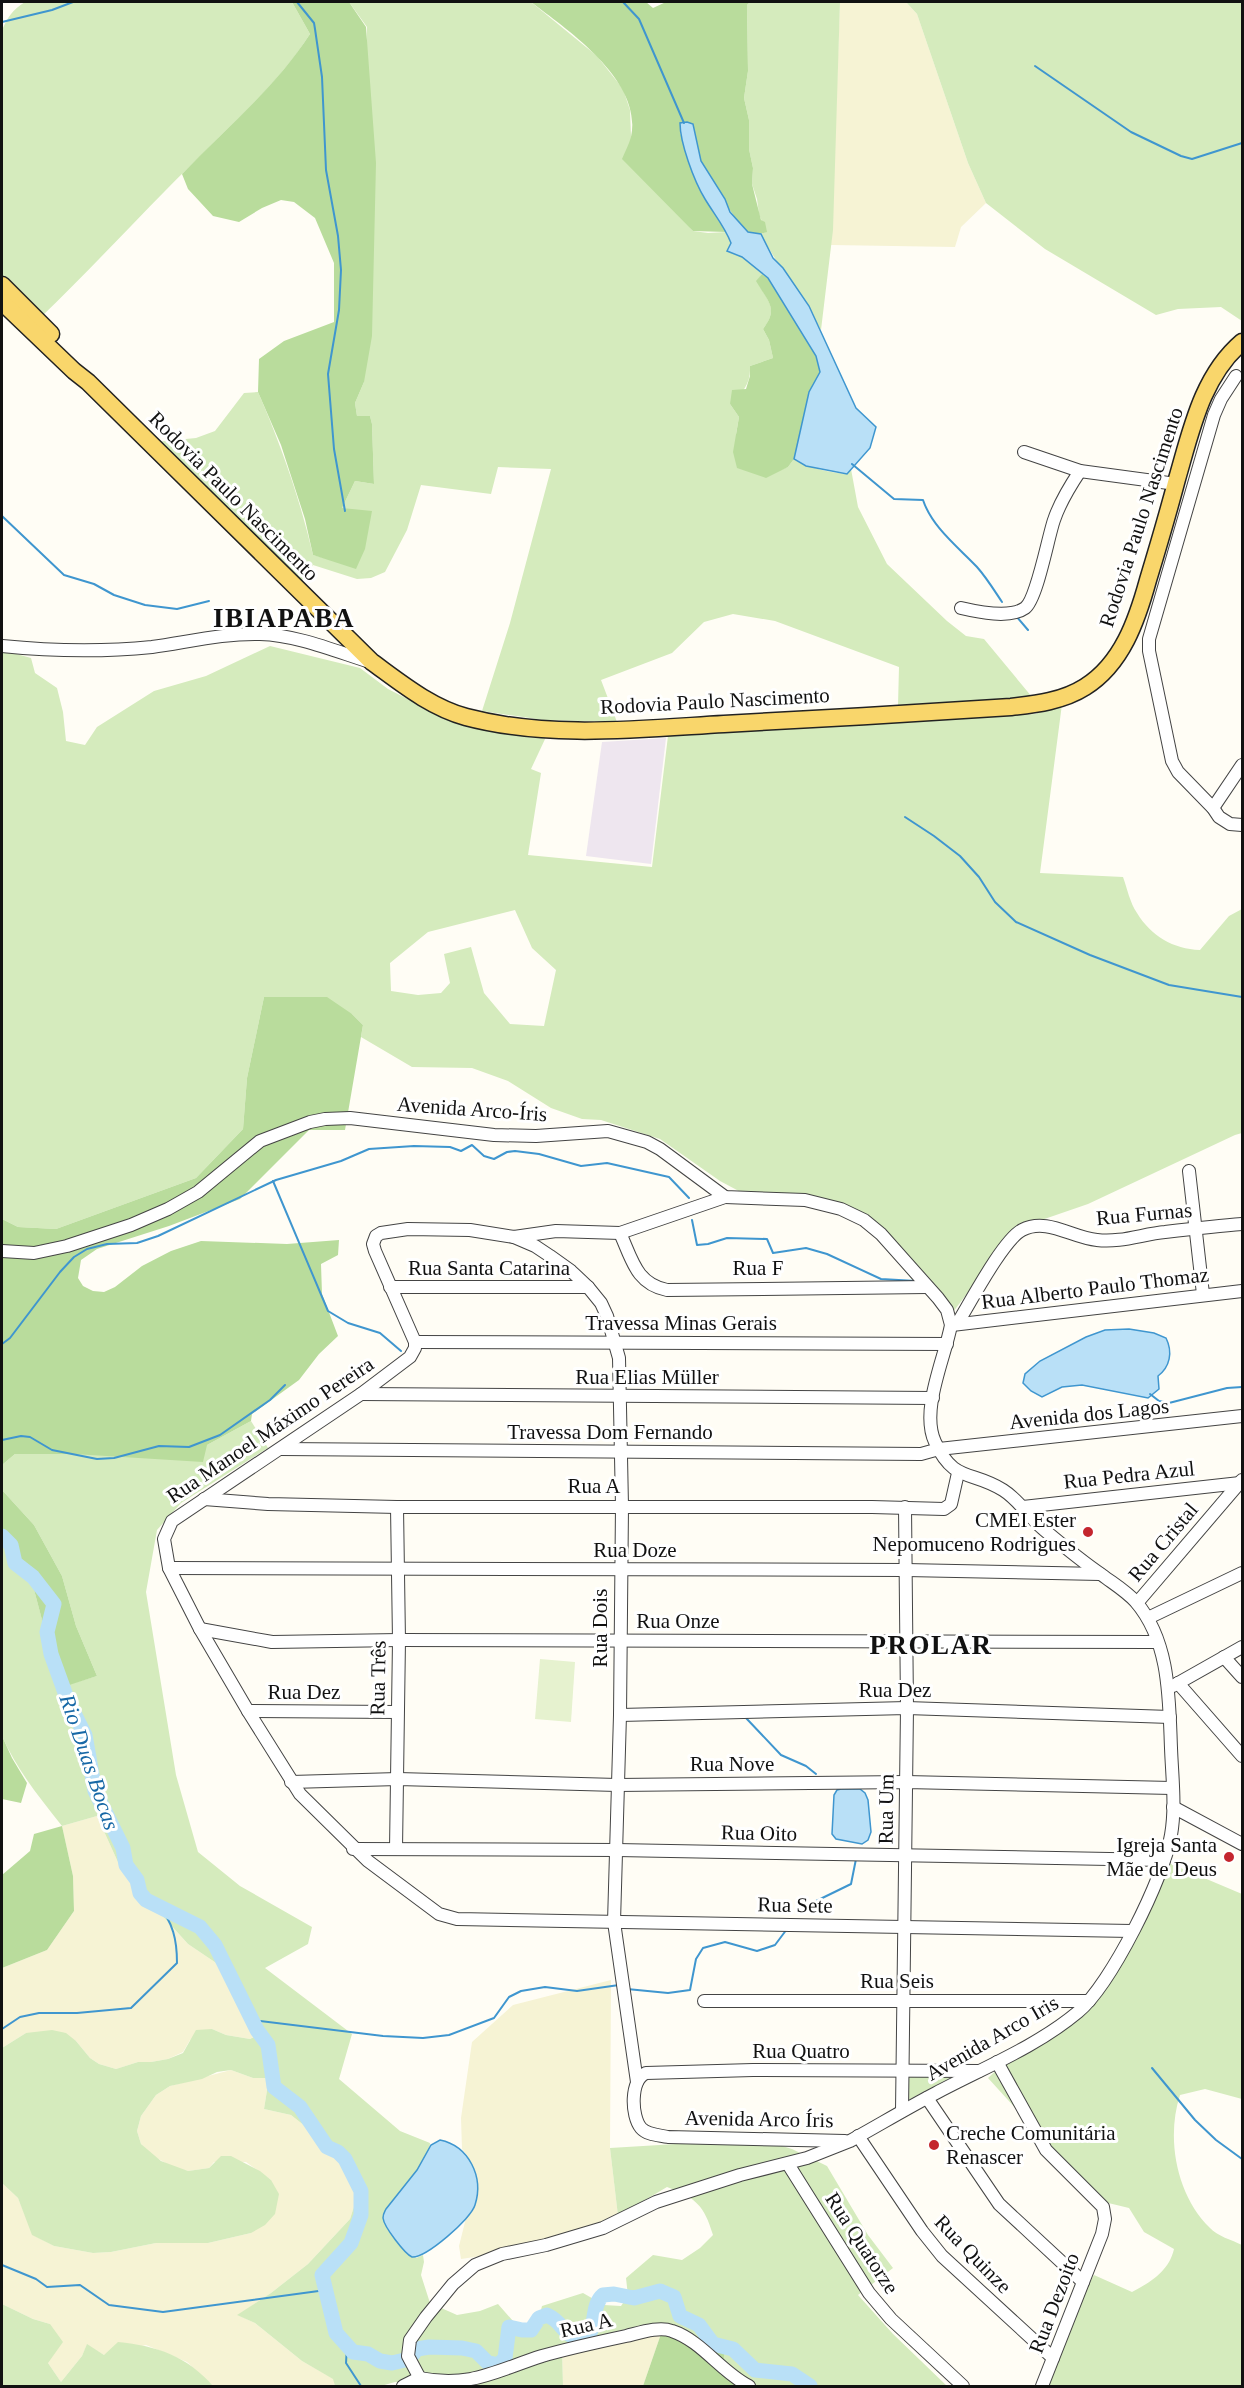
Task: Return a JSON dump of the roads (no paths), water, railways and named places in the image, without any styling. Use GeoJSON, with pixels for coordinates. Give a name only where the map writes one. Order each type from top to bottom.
{"type":"FeatureCollection","features":[{"type":"Feature","properties":{"kind":"main road","name":"Rodovia Paulo Nascimento"},"geometry":{"type":"LineString","coordinates":[[2,285],[54,337],[79,367],[88,382]]}},
{"type":"Feature","properties":{"kind":"main road","name":"Rodovia Paulo Nascimento"},"geometry":{"type":"LineString","coordinates":[[2,302],[88,382],[372,662],[422,698],[440,708],[506,726],[538,729],[675,728],[1011,707],[1070,696],[1102,675],[1116,658],[1136,618],[1200,404],[1222,363],[1242,342]]}},
{"type":"Feature","properties":{"kind":"street"},"geometry":{"type":"LineString","coordinates":[[1222,363],[1239,378],[1221,399],[1214,415],[1148,645],[1172,761],[1186,781],[1224,821],[1242,825]]}},
{"type":"Feature","properties":{"kind":"street"},"geometry":{"type":"LineString","coordinates":[[1024,452],[1080,471],[1176,484]]}},
{"type":"Feature","properties":{"kind":"street"},"geometry":{"type":"LineString","coordinates":[[961,608],[995,614],[1018,611],[1027,606],[1036,585],[1055,518],[1066,493],[1080,471]]}},
{"type":"Feature","properties":{"kind":"street"},"geometry":{"type":"LineString","coordinates":[[1163,530],[1179,535]]}},
{"type":"Feature","properties":{"kind":"street"},"geometry":{"type":"LineString","coordinates":[[2,646],[81,650],[150,647],[226,636],[262,634],[284,637],[372,662]]}},
{"type":"Feature","properties":{"kind":"street"},"geometry":{"type":"LineString","coordinates":[[1213,808],[1242,765]]}},
{"type":"Feature","properties":{"kind":"street","name":"Avenida Arco-Íris"},"geometry":{"type":"LineString","coordinates":[[2,1251],[34,1253],[67,1246],[131,1225],[168,1209],[198,1192],[260,1141],[309,1122],[325,1119],[350,1118],[494,1135],[536,1136],[608,1131],[647,1142],[660,1149],[725,1197]]}},
{"type":"Feature","properties":{"kind":"street"},"geometry":{"type":"LineString","coordinates":[[1190,1171],[1203,1294]]}},
{"type":"Feature","properties":{"kind":"street"},"geometry":{"type":"LineString","coordinates":[[415,1342],[373,1244],[374,1239],[381,1233],[408,1229],[470,1230],[514,1237],[556,1231],[620,1233],[725,1197],[805,1200],[850,1212],[871,1224],[943,1305],[954,1324],[933,1398],[931,1431],[948,1465],[958,1473]]}},
{"type":"Feature","properties":{"kind":"street","name":"Rua Furnas"},"geometry":{"type":"LineString","coordinates":[[954,1324],[1005,1248],[1016,1234],[1025,1229],[1046,1226],[1087,1239],[1108,1241],[1242,1224]]}},
{"type":"Feature","properties":{"kind":"street","name":"Rua F"},"geometry":{"type":"LineString","coordinates":[[620,1233],[637,1270],[644,1281],[655,1288],[667,1290],[927,1287]]}},
{"type":"Feature","properties":{"kind":"street","name":"Rua Dois"},"geometry":{"type":"LineString","coordinates":[[514,1237],[535,1246],[550,1256],[588,1287],[601,1304],[616,1342],[621,1397],[622,1506],[620,1714],[614,1922],[636,2088]]}},
{"type":"Feature","properties":{"kind":"street","name":"Rua Santa Catarina"},"geometry":{"type":"LineString","coordinates":[[390,1287],[588,1287]]}},
{"type":"Feature","properties":{"kind":"street","name":"Rua Alberto Paulo Thomaz"},"geometry":{"type":"LineString","coordinates":[[954,1324],[1242,1291]]}},
{"type":"Feature","properties":{"kind":"street","name":"Travessa Minas Gerais"},"geometry":{"type":"LineString","coordinates":[[415,1342],[947,1344]]}},
{"type":"Feature","properties":{"kind":"street","name":"Rua Manoel Máximo Pereira"},"geometry":{"type":"LineString","coordinates":[[415,1342],[410,1358],[281,1449],[177,1517],[168,1527],[164,1546],[169,1568],[200,1629],[291,1782],[307,1802],[353,1849],[439,1914],[457,1919]]}},
{"type":"Feature","properties":{"kind":"street","name":"Rua Elias Müller"},"geometry":{"type":"LineString","coordinates":[[361,1394],[933,1398]]}},
{"type":"Feature","properties":{"kind":"street","name":"Avenida dos Lagos"},"geometry":{"type":"LineString","coordinates":[[939,1449],[1242,1416]]}},
{"type":"Feature","properties":{"kind":"street","name":"Travessa Dom Fernando"},"geometry":{"type":"LineString","coordinates":[[281,1449],[921,1454],[939,1449]]}},
{"type":"Feature","properties":{"kind":"street","name":"Rua A"},"geometry":{"type":"LineString","coordinates":[[204,1499],[268,1504],[397,1507],[905,1507],[944,1509],[950,1507],[958,1473]]}},
{"type":"Feature","properties":{"kind":"street","name":"Avenida Arco Iris"},"geometry":{"type":"LineString","coordinates":[[421,2382],[410,2360],[410,2340],[458,2279],[487,2258],[546,2245],[603,2228],[656,2202],[740,2175],[788,2164],[854,2138],[981,2071],[1064,2023],[1089,2001],[1132,1931],[1159,1874],[1171,1836],[1173,1807],[1170,1716],[1173,1686],[1148,1618],[1128,1594],[1030,1517],[1023,1506],[1012,1496],[993,1484],[958,1473]]}},
{"type":"Feature","properties":{"kind":"street","name":"Rua Pedra Azul"},"geometry":{"type":"LineString","coordinates":[[1023,1506],[1241,1481]]}},
{"type":"Feature","properties":{"kind":"street","name":"Rua Cristal"},"geometry":{"type":"LineString","coordinates":[[1137,1604],[1241,1481]]}},
{"type":"Feature","properties":{"kind":"street","name":"Rua Três"},"geometry":{"type":"LineString","coordinates":[[396,1849],[399,1640],[397,1507]]}},
{"type":"Feature","properties":{"kind":"street","name":"Rua Um"},"geometry":{"type":"LineString","coordinates":[[902,2111],[907,1708],[905,1507]]}},
{"type":"Feature","properties":{"kind":"street","name":"Rua Doze"},"geometry":{"type":"LineString","coordinates":[[169,1568],[906,1570],[1100,1574]]}},
{"type":"Feature","properties":{"kind":"street"},"geometry":{"type":"LineString","coordinates":[[1148,1618],[1242,1573]]}},
{"type":"Feature","properties":{"kind":"street","name":"Rua Onze"},"geometry":{"type":"LineString","coordinates":[[200,1629],[272,1642],[399,1640],[1157,1642]]}},
{"type":"Feature","properties":{"kind":"street"},"geometry":{"type":"LineString","coordinates":[[1242,1647],[1173,1686],[1242,1756]]}},
{"type":"Feature","properties":{"kind":"street"},"geometry":{"type":"LineString","coordinates":[[1224,1657],[1242,1677]]}},
{"type":"Feature","properties":{"kind":"street","name":"Rua Dez"},"geometry":{"type":"LineString","coordinates":[[620,1714],[907,1708],[1170,1716]]}},
{"type":"Feature","properties":{"kind":"street","name":"Rua Dez"},"geometry":{"type":"LineString","coordinates":[[248,1711],[397,1712]]}},
{"type":"Feature","properties":{"kind":"street","name":"Rua Nove"},"geometry":{"type":"LineString","coordinates":[[291,1782],[398,1779],[617,1785],[906,1782],[1172,1788]]}},
{"type":"Feature","properties":{"kind":"street"},"geometry":{"type":"LineString","coordinates":[[1173,1807],[1237,1842],[1242,1830]]}},
{"type":"Feature","properties":{"kind":"street","name":"Rua Oito"},"geometry":{"type":"LineString","coordinates":[[353,1849],[617,1850],[1163,1860]]}},
{"type":"Feature","properties":{"kind":"street","name":"Rua Sete"},"geometry":{"type":"LineString","coordinates":[[457,1919],[1132,1931]]}},
{"type":"Feature","properties":{"kind":"street","name":"Rua Seis"},"geometry":{"type":"LineString","coordinates":[[704,2001],[1089,2001]]}},
{"type":"Feature","properties":{"kind":"street","name":"Rua Dezoito"},"geometry":{"type":"LineString","coordinates":[[997,2062],[1046,2150],[1103,2207],[1105,2219],[1102,2234],[1042,2386]]}},
{"type":"Feature","properties":{"kind":"street","name":"Rua Quatro"},"geometry":{"type":"LineString","coordinates":[[636,2088],[642,2074],[646,2073],[753,2070],[981,2071]]}},
{"type":"Feature","properties":{"kind":"street","name":"Avenida Arco Íris"},"geometry":{"type":"LineString","coordinates":[[636,2088],[634,2111],[640,2128],[648,2133],[668,2137],[854,2138]]}},
{"type":"Feature","properties":{"kind":"street"},"geometry":{"type":"LineString","coordinates":[[927,2098],[999,2204],[1083,2282]]}},
{"type":"Feature","properties":{"kind":"street","name":"Rua Quinze"},"geometry":{"type":"LineString","coordinates":[[854,2138],[942,2256],[1053,2358]]}},
{"type":"Feature","properties":{"kind":"street","name":"Rua Quatorze"},"geometry":{"type":"LineString","coordinates":[[788,2164],[868,2293],[891,2319],[963,2386]]}},
{"type":"Feature","properties":{"kind":"street","name":"Rua A"},"geometry":{"type":"LineString","coordinates":[[421,2382],[465,2383],[497,2375],[529,2360],[561,2350],[668,2330],[686,2338],[739,2381],[749,2386]]}},
{"type":"Feature","properties":{"kind":"street"},"geometry":{"type":"LineString","coordinates":[[403,2386],[421,2382]]}},
{"type":"Feature","properties":{"kind":"water"},"geometry":{"type":"Polygon","coordinates":[[[680,123],[693,124],[701,161],[725,199],[730,212],[748,232],[761,234],[773,258],[783,268],[809,306],[856,408],[876,427],[870,448],[847,474],[806,466],[794,459],[809,392],[820,372],[816,356],[768,278],[742,257],[727,251],[731,243],[701,191],[685,151],[680,123]]]}},
{"type":"Feature","properties":{"kind":"water"},"geometry":{"type":"Polygon","coordinates":[[[1129,1329],[1154,1333],[1166,1338],[1168,1343],[1170,1354],[1168,1364],[1158,1376],[1159,1389],[1148,1398],[1082,1385],[1062,1387],[1042,1397],[1023,1383],[1025,1374],[1040,1361],[1086,1337],[1105,1330],[1129,1329]]]}},
{"type":"Feature","properties":{"kind":"water"},"geometry":{"type":"Polygon","coordinates":[[[860,1789],[868,1800],[871,1832],[868,1840],[862,1844],[836,1839],[832,1834],[834,1795],[837,1790],[860,1789]]]}},
{"type":"Feature","properties":{"kind":"water"},"geometry":{"type":"Polygon","coordinates":[[[440,2140],[459,2149],[472,2164],[477,2184],[475,2205],[447,2237],[419,2256],[412,2257],[391,2234],[384,2222],[383,2214],[417,2170],[431,2145],[440,2140]]]}},
{"type":"Feature","properties":{"kind":"waterway"},"geometry":{"type":"LineString","coordinates":[[2,22],[52,10],[73,2]]}},
{"type":"Feature","properties":{"kind":"waterway"},"geometry":{"type":"LineString","coordinates":[[297,2],[314,23],[322,77],[326,170],[338,236],[341,270],[339,310],[328,374],[334,449],[345,511]]}},
{"type":"Feature","properties":{"kind":"waterway"},"geometry":{"type":"LineString","coordinates":[[623,2],[639,19],[684,123]]}},
{"type":"Feature","properties":{"kind":"waterway"},"geometry":{"type":"LineString","coordinates":[[1035,66],[1131,132],[1181,156],[1192,159],[1242,143]]}},
{"type":"Feature","properties":{"kind":"waterway"},"geometry":{"type":"LineString","coordinates":[[852,464],[894,499],[923,500],[939,528],[980,571],[1002,602]]}},
{"type":"Feature","properties":{"kind":"waterway"},"geometry":{"type":"LineString","coordinates":[[2,516],[64,575],[94,584],[114,595],[145,605],[177,609],[209,601]]}},
{"type":"Feature","properties":{"kind":"waterway"},"geometry":{"type":"LineString","coordinates":[[1016,616],[1028,630]]}},
{"type":"Feature","properties":{"kind":"waterway"},"geometry":{"type":"LineString","coordinates":[[905,817],[960,856],[979,877],[995,902],[1016,922],[1090,955],[1169,985],[1242,997]]}},
{"type":"Feature","properties":{"kind":"waterway"},"geometry":{"type":"LineString","coordinates":[[2,1344],[10,1338],[60,1272],[74,1257],[87,1249],[107,1244],[137,1243],[158,1236],[276,1180],[341,1161],[369,1149],[414,1146],[450,1147],[461,1151],[472,1145],[484,1156],[494,1159],[507,1152],[515,1151],[539,1154],[581,1166],[607,1163],[669,1177],[689,1198]]}},
{"type":"Feature","properties":{"kind":"waterway"},"geometry":{"type":"LineString","coordinates":[[273,1181],[328,1311],[348,1323],[380,1333],[401,1351]]}},
{"type":"Feature","properties":{"kind":"waterway"},"geometry":{"type":"LineString","coordinates":[[692,1220],[697,1245],[727,1238],[767,1239],[773,1253],[806,1248],[827,1254],[881,1279],[916,1281]]}},
{"type":"Feature","properties":{"kind":"waterway"},"geometry":{"type":"LineString","coordinates":[[2,1440],[21,1436],[30,1437],[52,1450],[97,1459],[114,1458],[159,1446],[189,1447],[220,1435],[270,1400],[285,1385]]}},
{"type":"Feature","properties":{"kind":"waterway"},"geometry":{"type":"LineString","coordinates":[[1150,1394],[1159,1401],[1169,1403],[1227,1388],[1242,1387]]}},
{"type":"Feature","properties":{"kind":"waterway","name":"Rio Duas Bocas"},"geometry":{"type":"LineString","coordinates":[[2,1536],[11,1545],[15,1563],[33,1577],[54,1604],[47,1632],[51,1654],[68,1701],[85,1735],[95,1791],[123,1848],[126,1865],[137,1880],[140,1893],[146,1900],[200,1927],[215,1945],[257,2030],[268,2045],[274,2087],[300,2107],[327,2147],[338,2152],[345,2159],[361,2191],[361,2215],[351,2243],[322,2275],[336,2333],[353,2352],[368,2354],[380,2361],[392,2363],[409,2359],[417,2349],[462,2348],[476,2351],[488,2363],[499,2365],[505,2358],[509,2327],[531,2330],[539,2318],[547,2315],[566,2332],[584,2340],[591,2330],[597,2305],[603,2295],[614,2294],[634,2298],[660,2291],[674,2297],[680,2316],[699,2325],[713,2344],[733,2349],[755,2370],[792,2374],[810,2386]]}},
{"type":"Feature","properties":{"kind":"waterway"},"geometry":{"type":"LineString","coordinates":[[746,1718],[781,1755],[806,1766],[816,1774]]}},
{"type":"Feature","properties":{"kind":"waterway"},"geometry":{"type":"LineString","coordinates":[[803,1911],[810,1904],[851,1884],[856,1859]]}},
{"type":"Feature","properties":{"kind":"waterway"},"geometry":{"type":"LineString","coordinates":[[2,2029],[20,2017],[39,2013],[77,2013],[131,2008],[177,1963],[173,1932],[158,1905]]}},
{"type":"Feature","properties":{"kind":"waterway"},"geometry":{"type":"LineString","coordinates":[[627,1989],[668,1993],[690,1990],[696,1959],[703,1948],[725,1942],[757,1951],[775,1945],[787,1929]]}},
{"type":"Feature","properties":{"kind":"waterway"},"geometry":{"type":"LineString","coordinates":[[252,2020],[383,2036],[423,2038],[449,2035],[494,2018],[509,1997],[521,1991],[545,1987],[577,1991],[619,1985]]}},
{"type":"Feature","properties":{"kind":"waterway"},"geometry":{"type":"LineString","coordinates":[[1152,2068],[1195,2120],[1216,2140],[1242,2159]]}},
{"type":"Feature","properties":{"kind":"waterway"},"geometry":{"type":"LineString","coordinates":[[2,2265],[36,2279],[47,2287],[80,2285],[109,2305],[163,2312],[326,2290]]}},
{"type":"Feature","properties":{"kind":"waterway"},"geometry":{"type":"LineString","coordinates":[[347,2346],[346,2363],[361,2386]]}},
{"type":"Feature","properties":{"kind":"place","name":"CMEI Ester Nepomuceno Rodrigues"},"geometry":{"type":"Point","coordinates":[1088,1532]}},
{"type":"Feature","properties":{"kind":"place","name":"Igreja Santa Mãe de Deus"},"geometry":{"type":"Point","coordinates":[1229,1857]}},
{"type":"Feature","properties":{"kind":"place","name":"Creche Comunitária Renascer"},"geometry":{"type":"Point","coordinates":[934,2145]}},
{"type":"Feature","properties":{"kind":"district","name":"IBIAPABA"},"geometry":{"type":"Point","coordinates":[284,618]}},
{"type":"Feature","properties":{"kind":"district","name":"PROLAR"},"geometry":{"type":"Point","coordinates":[931,1645]}}]}
